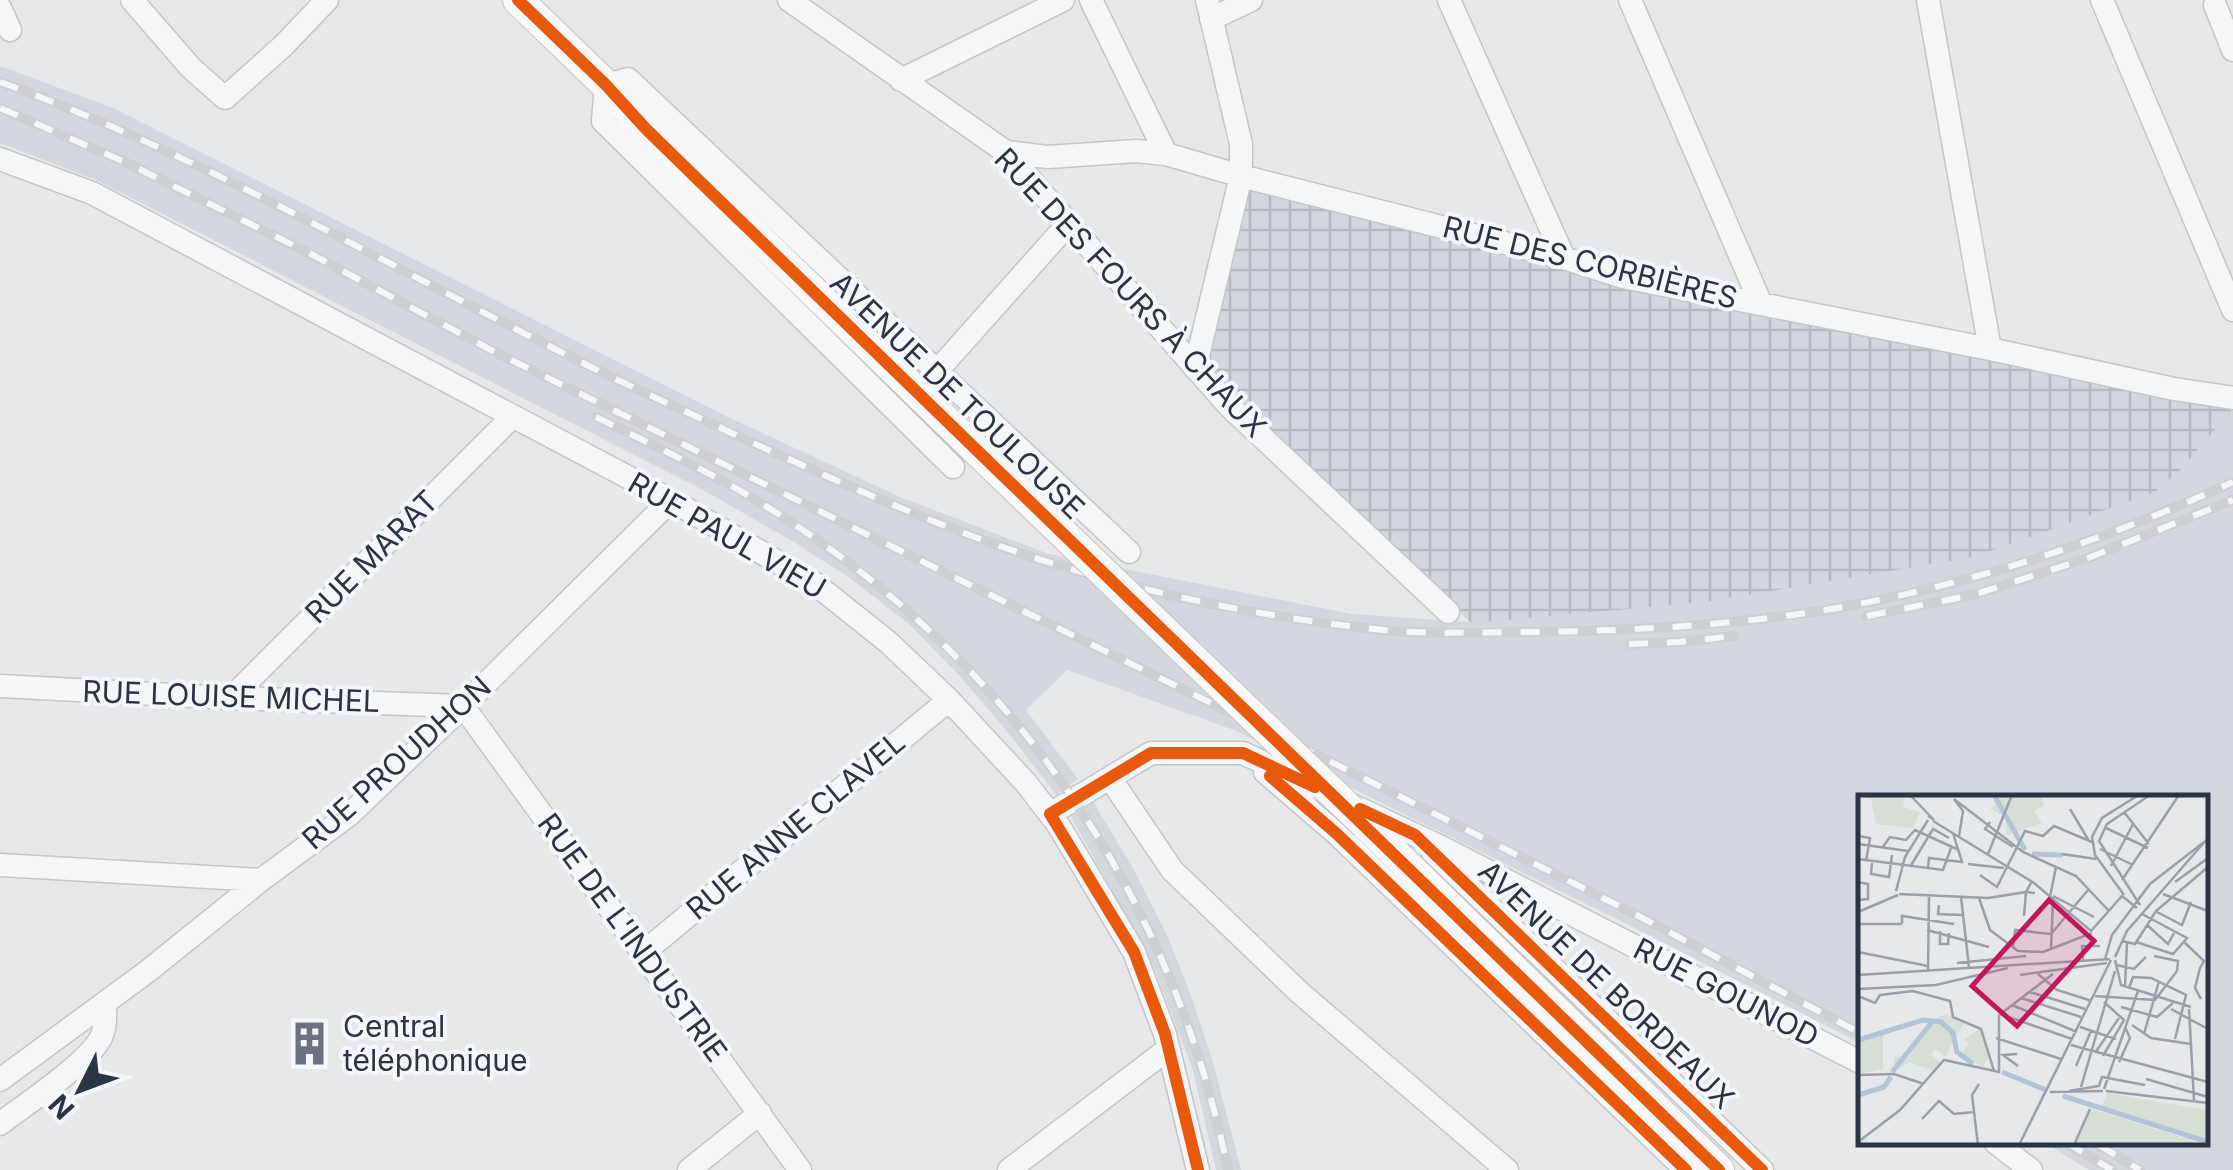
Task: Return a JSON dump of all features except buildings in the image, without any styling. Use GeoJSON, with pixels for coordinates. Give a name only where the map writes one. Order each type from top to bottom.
{"type":"FeatureCollection","features":[{"type":"Feature","properties":{"kind":"main road","name":"AVENUE DE TOULOUSE"},"geometry":{"type":"LineString","coordinates":[[518,0],[606,85],[646,130],[1365,824]]}},
{"type":"Feature","properties":{"kind":"main road","name":"AVENUE DE BORDEAUX"},"geometry":{"type":"LineString","coordinates":[[1365,824],[1719,1170]]}},
{"type":"Feature","properties":{"kind":"street"},"geometry":{"type":"LineString","coordinates":[[132,0],[192,68],[225,98],[327,0]]}},
{"type":"Feature","properties":{"kind":"street","name":"RUE DES FOURS À CHAUX"},"geometry":{"type":"LineString","coordinates":[[790,0],[1006,152],[1229,406],[1448,612]]}},
{"type":"Feature","properties":{"kind":"street"},"geometry":{"type":"LineString","coordinates":[[902,80],[1064,0]]}},
{"type":"Feature","properties":{"kind":"street"},"geometry":{"type":"LineString","coordinates":[[1092,0],[1166,154]]}},
{"type":"Feature","properties":{"kind":"street"},"geometry":{"type":"LineString","coordinates":[[1195,368],[1241,176],[1241,144],[1209,9],[1251,0]]}},
{"type":"Feature","properties":{"kind":"street"},"geometry":{"type":"LineString","coordinates":[[1449,0],[1564,258]]}},
{"type":"Feature","properties":{"kind":"street"},"geometry":{"type":"LineString","coordinates":[[1630,0],[1761,304]]}},
{"type":"Feature","properties":{"kind":"street"},"geometry":{"type":"LineString","coordinates":[[1928,0],[1990,349]]}},
{"type":"Feature","properties":{"kind":"street"},"geometry":{"type":"LineString","coordinates":[[2102,0],[2231,299]]}},
{"type":"Feature","properties":{"kind":"street"},"geometry":{"type":"LineString","coordinates":[[2214,5],[2233,50]]}},
{"type":"Feature","properties":{"kind":"street"},"geometry":{"type":"LineString","coordinates":[[0,8],[10,30]]}},
{"type":"Feature","properties":{"kind":"street","name":"AVENUE DE TOULOUSE"},"geometry":{"type":"LineString","coordinates":[[953,467],[603,121],[606,85],[628,78],[1129,552]]}},
{"type":"Feature","properties":{"kind":"street","name":"RUE DES CORBIÈRES"},"geometry":{"type":"LineString","coordinates":[[1006,152],[1048,156],[1136,151],[1166,154],[1564,258],[1622,277],[2233,398]]}},
{"type":"Feature","properties":{"kind":"street","name":"RUE PAUL VIEU"},"geometry":{"type":"LineString","coordinates":[[0,159],[92,193],[671,500],[814,583],[888,642],[949,700],[1050,814],[1134,952],[1165,1034],[1198,1170]]}},
{"type":"Feature","properties":{"kind":"street"},"geometry":{"type":"LineString","coordinates":[[936,371],[1068,224]]}},
{"type":"Feature","properties":{"kind":"street","name":"RUE MARAT"},"geometry":{"type":"LineString","coordinates":[[231,698],[513,416]]}},
{"type":"Feature","properties":{"kind":"street","name":"RUE PROUDHON"},"geometry":{"type":"LineString","coordinates":[[0,1080],[349,815],[671,500]]}},
{"type":"Feature","properties":{"kind":"street","name":"RUE LOUISE MICHEL"},"geometry":{"type":"LineString","coordinates":[[0,686],[463,706]]}},
{"type":"Feature","properties":{"kind":"street","name":"RUE ANNE CLAVEL"},"geometry":{"type":"LineString","coordinates":[[644,952],[949,700]]}},
{"type":"Feature","properties":{"kind":"street","name":"RUE DE L'INDUSTRIE"},"geometry":{"type":"LineString","coordinates":[[463,706],[800,1170]]}},
{"type":"Feature","properties":{"kind":"street","name":"RUE GOUNOD"},"geometry":{"type":"LineString","coordinates":[[1050,814],[1151,752],[1244,753],[1415,835],[1858,1061]]}},
{"type":"Feature","properties":{"kind":"street"},"geometry":{"type":"LineString","coordinates":[[1244,753],[1337,834],[1686,1170]]}},
{"type":"Feature","properties":{"kind":"street"},"geometry":{"type":"LineString","coordinates":[[1110,778],[1172,870],[1299,992],[1507,1170]]}},
{"type":"Feature","properties":{"kind":"street","name":"AVENUE DE BORDEAUX"},"geometry":{"type":"LineString","coordinates":[[1415,835],[1762,1170]]}},
{"type":"Feature","properties":{"kind":"street"},"geometry":{"type":"LineString","coordinates":[[0,865],[261,880]]}},
{"type":"Feature","properties":{"kind":"street"},"geometry":{"type":"LineString","coordinates":[[0,1124],[80,1061],[101,1039],[106,1018],[104,1004]]}},
{"type":"Feature","properties":{"kind":"street"},"geometry":{"type":"LineString","coordinates":[[1009,1170],[1168,1049]]}},
{"type":"Feature","properties":{"kind":"street"},"geometry":{"type":"LineString","coordinates":[[689,1170],[760,1114]]}},
{"type":"Feature","properties":{"kind":"street"},"geometry":{"type":"LineString","coordinates":[[1999,1145],[2032,1170]]}},
{"type":"Feature","properties":{"kind":"shaded area"},"geometry":{"type":"Polygon","coordinates":[[[0,66],[113,108],[728,417],[900,497],[1049,554],[1352,614],[1470,622],[1347,507],[1246,181],[1543,265],[2233,405],[2233,1170],[2089,1170],[2048,1145],[2208,1145],[2208,795],[1858,795],[1858,1042],[1234,730],[1067,670],[1026,710],[1078,779],[1056,795],[960,676],[909,624],[794,542],[705,491],[96,180],[0,143],[0,66]]]}},
{"type":"Feature","properties":{"kind":"shaded area"},"geometry":{"type":"Polygon","coordinates":[[[1246,181],[1543,265],[2233,408],[2181,469],[2155,492],[1974,557],[1705,602],[1471,623],[1202,364],[1246,181]]]}},
{"type":"Feature","properties":{"kind":"shaded area"},"geometry":{"type":"Polygon","coordinates":[[[1092,800],[1168,937],[1213,1062],[1241,1170],[1216,1170],[1193,1070],[1153,965],[1070,815],[1092,800]]]}},
{"type":"Feature","properties":{"kind":"railway"},"geometry":{"type":"LineString","coordinates":[[0,82],[225,179],[608,375],[876,497],[979,539],[1058,565],[1238,609],[1329,624],[1432,633],[1609,630],[1770,618],[1898,596],[1996,571],[2093,539],[2233,482]]}},
{"type":"Feature","properties":{"kind":"railway"},"geometry":{"type":"LineString","coordinates":[[0,108],[127,163],[309,253],[493,351],[1633,913],[1858,1032]]}},
{"type":"Feature","properties":{"kind":"railway"},"geometry":{"type":"LineString","coordinates":[[596,417],[760,503],[867,577],[944,644],[1012,718],[1073,798],[1125,884],[1168,975],[1203,1070],[1228,1170]]}},
{"type":"Feature","properties":{"kind":"railway"},"geometry":{"type":"LineString","coordinates":[[1867,616],[1973,595],[2088,558],[2233,500]]}},
{"type":"Feature","properties":{"kind":"railway"},"geometry":{"type":"LineString","coordinates":[[1629,644],[1734,636]]}},
{"type":"Feature","properties":{"kind":"railway"},"geometry":{"type":"LineString","coordinates":[[2071,1145],[2112,1170]]}},
{"type":"Feature","properties":{"kind":"railway"},"geometry":{"type":"LineString","coordinates":[[2099,1145],[2140,1170]]}},
{"type":"Feature","properties":{"kind":"cycle path"},"geometry":{"type":"LineString","coordinates":[[518,0],[646,129],[1719,1170]]}},
{"type":"Feature","properties":{"kind":"cycle path"},"geometry":{"type":"LineString","coordinates":[[1198,1170],[1165,1034],[1134,952],[1050,814],[1151,753],[1243,753],[1315,787]]}},
{"type":"Feature","properties":{"kind":"cycle path"},"geometry":{"type":"LineString","coordinates":[[1270,776],[1337,834],[1686,1170]]}},
{"type":"Feature","properties":{"kind":"cycle path"},"geometry":{"type":"LineString","coordinates":[[1360,809],[1415,835],[1762,1170]]}},
{"type":"Feature","properties":{"kind":"place","name":"Central téléphonique"},"geometry":{"type":"Point","coordinates":[310,1044]}}]}
